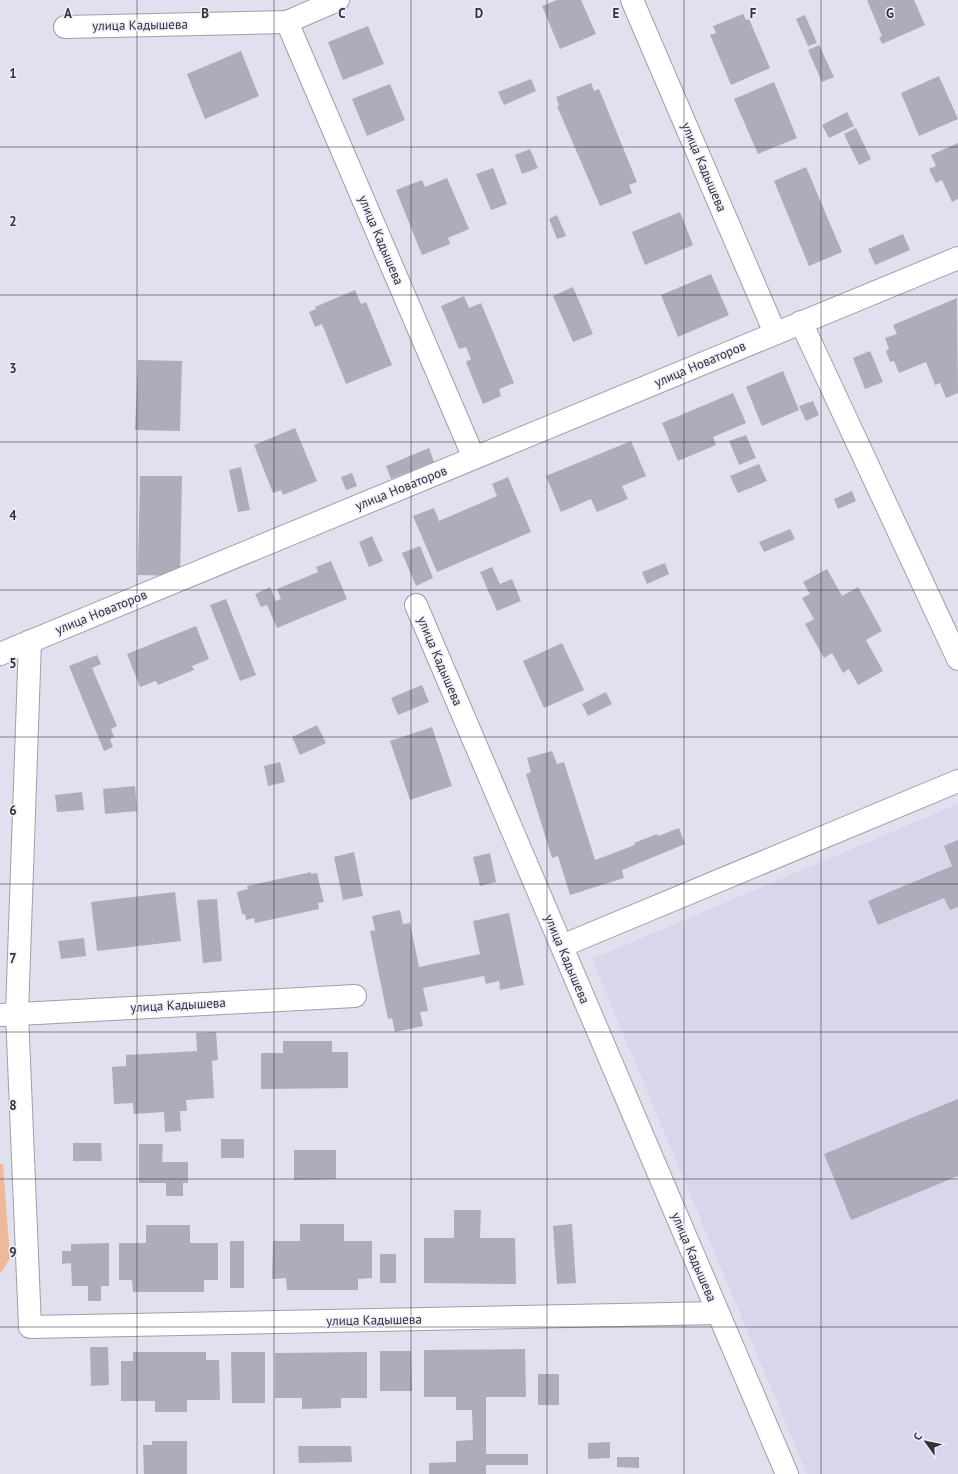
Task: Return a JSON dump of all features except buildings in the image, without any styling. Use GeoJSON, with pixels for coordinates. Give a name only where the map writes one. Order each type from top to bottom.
{"type":"FeatureCollection","features":[{"type":"Feature","properties":{"kind":"street","name":"улица Кадышева"},"geometry":{"type":"LineString","coordinates":[[64,27],[287,22],[338,0]]}},
{"type":"Feature","properties":{"kind":"street","name":"улица Кадышева"},"geometry":{"type":"LineString","coordinates":[[632,0],[775,333]]}},
{"type":"Feature","properties":{"kind":"street","name":"улица Кадышева"},"geometry":{"type":"LineString","coordinates":[[287,22],[474,458]]}},
{"type":"Feature","properties":{"kind":"street","name":"улица Новаторов"},"geometry":{"type":"LineString","coordinates":[[0,654],[958,258]]}},
{"type":"Feature","properties":{"kind":"street"},"geometry":{"type":"LineString","coordinates":[[801,322],[958,659]]}},
{"type":"Feature","properties":{"kind":"street","name":"улица Кадышева"},"geometry":{"type":"LineString","coordinates":[[416,605],[787,1474]]}},
{"type":"Feature","properties":{"kind":"street"},"geometry":{"type":"LineString","coordinates":[[9,1014],[30,641]]}},
{"type":"Feature","properties":{"kind":"street"},"geometry":{"type":"LineString","coordinates":[[562,946],[958,781]]}},
{"type":"Feature","properties":{"kind":"street","name":"улица Кадышева"},"geometry":{"type":"LineString","coordinates":[[355,996],[9,1014],[30,1328],[718,1312]]}},
{"type":"Feature","properties":{"kind":"shaded area"},"geometry":{"type":"Polygon","coordinates":[[[958,804],[958,1474],[807,1474],[592,959],[958,804]]]}},
{"type":"Feature","properties":{"kind":"shaded area"},"geometry":{"type":"Polygon","coordinates":[[[0,1164],[3,1164],[10,1258],[0,1274],[0,1164]]]}}]}
